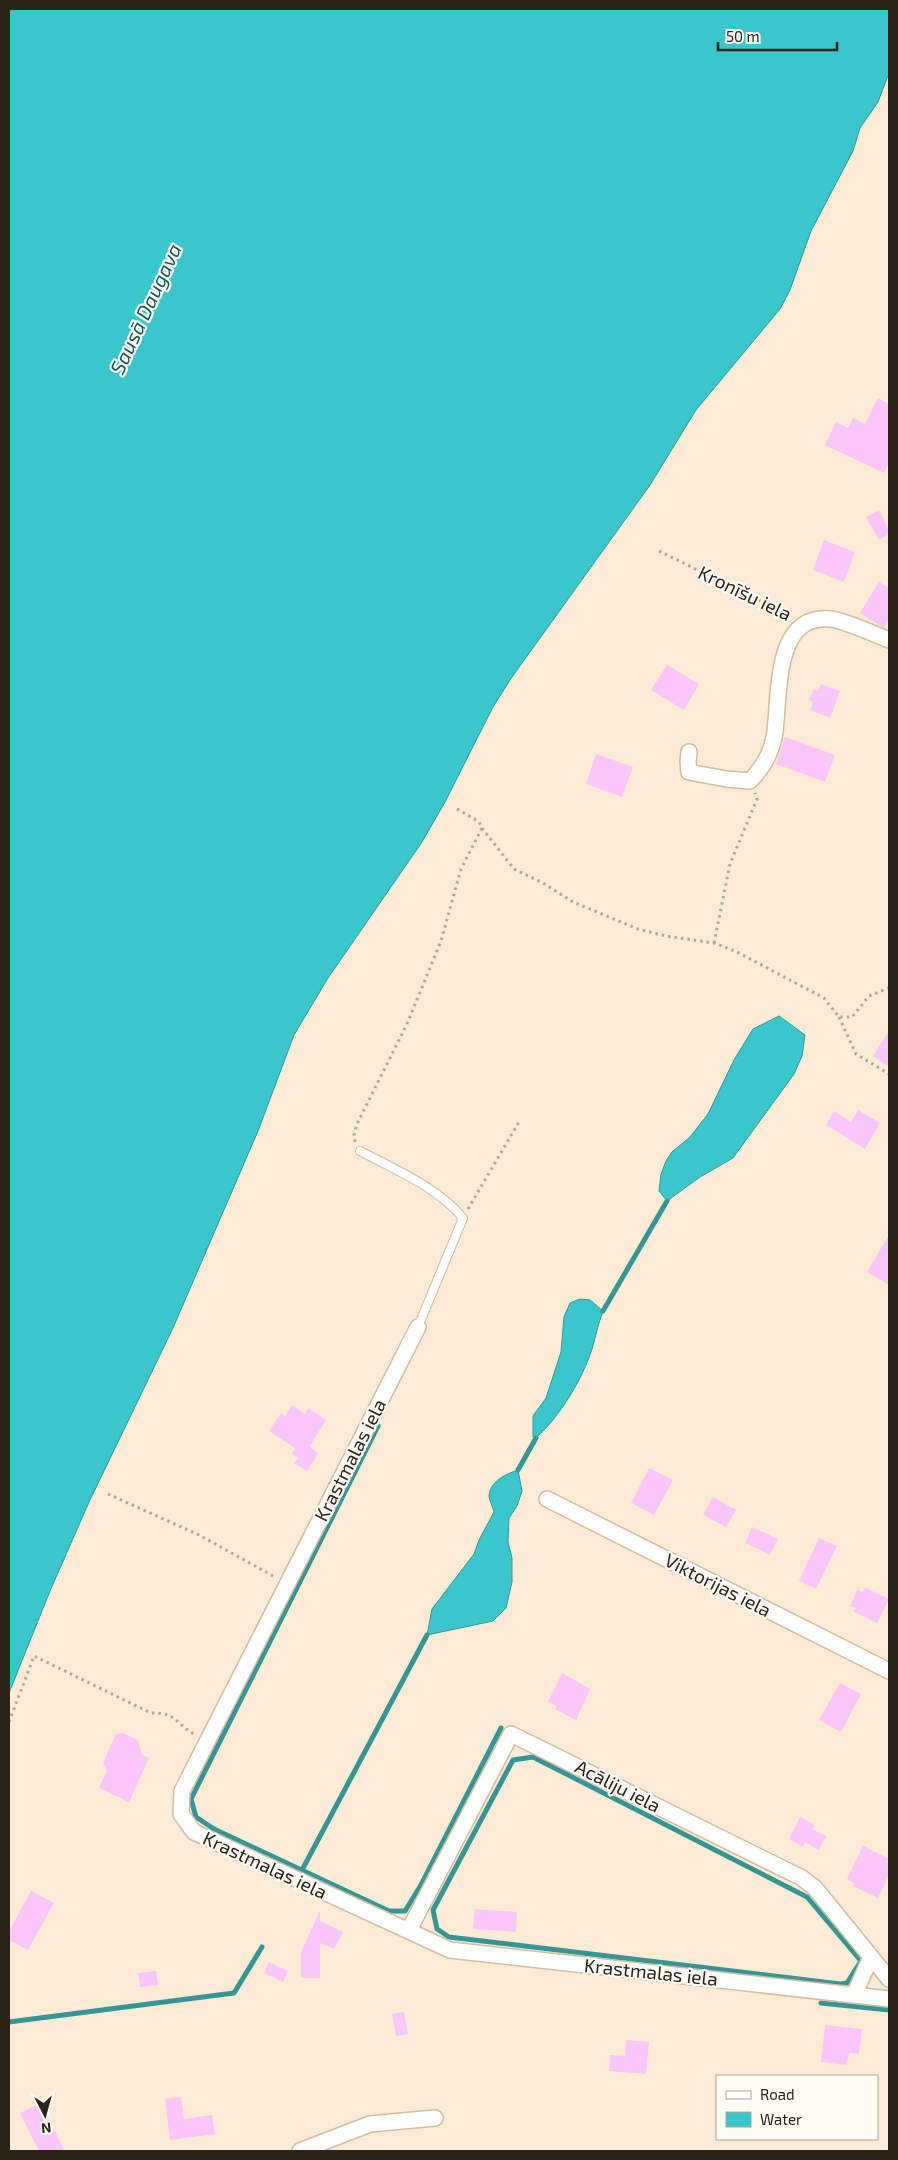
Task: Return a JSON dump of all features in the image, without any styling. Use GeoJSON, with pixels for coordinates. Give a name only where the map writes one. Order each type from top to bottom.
{"type":"FeatureCollection","features":[{"type":"Feature","properties":{"kind":"street","name":"Kronīšu iela"},"geometry":{"type":"LineString","coordinates":[[804,622],[833,619],[889,640]]}},
{"type":"Feature","properties":{"kind":"street"},"geometry":{"type":"LineString","coordinates":[[689,752],[689,772],[726,779],[750,780],[764,766],[774,739],[784,656],[790,639],[804,622]]}},
{"type":"Feature","properties":{"kind":"street","name":"Krastmalas iela"},"geometry":{"type":"LineString","coordinates":[[418,1327],[182,1791],[181,1814],[194,1832],[450,1950],[889,1999]]}},
{"type":"Feature","properties":{"kind":"street","name":"Viktorijas iela"},"geometry":{"type":"LineString","coordinates":[[547,1500],[889,1671]]}},
{"type":"Feature","properties":{"kind":"street","name":"Acāliju iela"},"geometry":{"type":"LineString","coordinates":[[409,1930],[511,1734],[802,1878],[815,1888],[889,1979]]}},
{"type":"Feature","properties":{"kind":"street"},"geometry":{"type":"LineString","coordinates":[[854,1995],[871,1957]]}},
{"type":"Feature","properties":{"kind":"street"},"geometry":{"type":"LineString","coordinates":[[300,2151],[370,2124],[436,2118]]}},
{"type":"Feature","properties":{"kind":"lane"},"geometry":{"type":"LineString","coordinates":[[360,1150],[427,1187],[453,1206],[462,1218],[418,1327]]}},
{"type":"Feature","properties":{"kind":"path","name":"Kronīšu iela"},"geometry":{"type":"LineString","coordinates":[[658,552],[804,622]]}},
{"type":"Feature","properties":{"kind":"path"},"geometry":{"type":"LineString","coordinates":[[714,943],[730,864],[757,799],[750,780]]}},
{"type":"Feature","properties":{"kind":"path"},"geometry":{"type":"LineString","coordinates":[[454,807],[479,822],[514,869],[544,883],[572,902],[638,929],[666,936],[714,943],[735,951],[808,988],[824,998],[839,1017],[856,1054],[889,1074]]}},
{"type":"Feature","properties":{"kind":"path"},"geometry":{"type":"LineString","coordinates":[[360,1150],[355,1144],[354,1135],[357,1124],[407,1024],[441,941],[461,870],[482,828]]}},
{"type":"Feature","properties":{"kind":"path"},"geometry":{"type":"LineString","coordinates":[[839,1017],[852,1016],[869,996],[889,988]]}},
{"type":"Feature","properties":{"kind":"path"},"geometry":{"type":"LineString","coordinates":[[462,1218],[519,1122]]}},
{"type":"Feature","properties":{"kind":"path"},"geometry":{"type":"LineString","coordinates":[[108,1494],[199,1536],[287,1583]]}},
{"type":"Feature","properties":{"kind":"path"},"geometry":{"type":"LineString","coordinates":[[9,1722],[34,1656],[151,1714],[164,1713],[179,1721],[184,1729],[208,1741]]}},
{"type":"Feature","properties":{"kind":"water","name":"Sausā Daugava"},"geometry":{"type":"Polygon","coordinates":[[[9,9],[889,9],[889,73],[878,102],[860,128],[853,151],[811,231],[790,290],[780,309],[696,410],[650,485],[512,677],[493,707],[445,802],[422,842],[328,978],[294,1035],[258,1131],[173,1328],[89,1502],[50,1591],[9,1693],[9,9]]]}},
{"type":"Feature","properties":{"kind":"water"},"geometry":{"type":"Polygon","coordinates":[[[779,1016],[805,1035],[802,1056],[794,1074],[733,1158],[700,1177],[667,1201],[659,1191],[661,1174],[666,1161],[672,1152],[690,1137],[708,1114],[734,1060],[753,1029],[779,1016]]]}},
{"type":"Feature","properties":{"kind":"water"},"geometry":{"type":"Polygon","coordinates":[[[580,1299],[590,1300],[603,1311],[592,1349],[588,1361],[569,1397],[536,1438],[533,1437],[533,1416],[546,1398],[561,1352],[564,1317],[570,1303],[580,1299]]]}},
{"type":"Feature","properties":{"kind":"water"},"geometry":{"type":"Polygon","coordinates":[[[518,1470],[522,1491],[517,1506],[509,1518],[508,1542],[512,1558],[512,1582],[506,1608],[493,1621],[427,1635],[432,1609],[474,1554],[479,1540],[494,1512],[489,1496],[492,1486],[504,1476],[518,1470]]]}},
{"type":"Feature","properties":{"kind":"building"},"geometry":{"type":"Polygon","coordinates":[[[878,398],[889,404],[889,462],[884,473],[825,445],[836,422],[848,428],[853,418],[865,424],[878,398]]]}},
{"type":"Feature","properties":{"kind":"building"},"geometry":{"type":"Polygon","coordinates":[[[879,510],[889,530],[889,534],[879,540],[866,517],[879,510]]]}},
{"type":"Feature","properties":{"kind":"building"},"geometry":{"type":"Polygon","coordinates":[[[824,540],[855,552],[844,582],[813,570],[824,540]]]}},
{"type":"Feature","properties":{"kind":"building"},"geometry":{"type":"Polygon","coordinates":[[[879,582],[889,588],[889,620],[884,628],[860,613],[879,582]]]}},
{"type":"Feature","properties":{"kind":"building"},"geometry":{"type":"Polygon","coordinates":[[[667,665],[699,684],[684,710],[651,690],[667,665]]]}},
{"type":"Feature","properties":{"kind":"building"},"geometry":{"type":"Polygon","coordinates":[[[821,684],[840,691],[830,718],[810,710],[813,702],[809,700],[814,689],[818,691],[821,684]]]}},
{"type":"Feature","properties":{"kind":"building"},"geometry":{"type":"Polygon","coordinates":[[[785,737],[835,755],[825,782],[776,764],[785,737]]]}},
{"type":"Feature","properties":{"kind":"building"},"geometry":{"type":"Polygon","coordinates":[[[596,754],[633,767],[622,797],[586,784],[596,754]]]}},
{"type":"Feature","properties":{"kind":"building"},"geometry":{"type":"Polygon","coordinates":[[[889,1031],[889,1067],[873,1056],[889,1031]]]}},
{"type":"Feature","properties":{"kind":"building"},"geometry":{"type":"Polygon","coordinates":[[[858,1110],[880,1123],[865,1149],[826,1125],[834,1111],[851,1122],[858,1110]]]}},
{"type":"Feature","properties":{"kind":"building"},"geometry":{"type":"Polygon","coordinates":[[[889,1235],[889,1285],[867,1272],[889,1235]]]}},
{"type":"Feature","properties":{"kind":"building"},"geometry":{"type":"Polygon","coordinates":[[[292,1405],[305,1414],[308,1408],[326,1420],[310,1446],[318,1454],[307,1471],[294,1463],[298,1458],[292,1454],[295,1448],[269,1431],[281,1413],[285,1416],[292,1405]]]}},
{"type":"Feature","properties":{"kind":"building"},"geometry":{"type":"Polygon","coordinates":[[[649,1468],[673,1480],[654,1515],[631,1503],[649,1468]]]}},
{"type":"Feature","properties":{"kind":"building"},"geometry":{"type":"Polygon","coordinates":[[[713,1497],[736,1510],[726,1527],[703,1515],[713,1497]]]}},
{"type":"Feature","properties":{"kind":"building"},"geometry":{"type":"Polygon","coordinates":[[[752,1527],[778,1539],[770,1555],[745,1543],[752,1527]]]}},
{"type":"Feature","properties":{"kind":"building"},"geometry":{"type":"Polygon","coordinates":[[[819,1538],[837,1546],[816,1589],[799,1581],[819,1538]]]}},
{"type":"Feature","properties":{"kind":"building"},"geometry":{"type":"Polygon","coordinates":[[[866,1588],[889,1599],[877,1623],[854,1612],[856,1608],[850,1606],[857,1590],[862,1592],[866,1588]]]}},
{"type":"Feature","properties":{"kind":"building"},"geometry":{"type":"Polygon","coordinates":[[[562,1673],[590,1689],[576,1720],[555,1709],[557,1706],[548,1702],[562,1673]]]}},
{"type":"Feature","properties":{"kind":"building"},"geometry":{"type":"Polygon","coordinates":[[[840,1683],[861,1694],[841,1732],[819,1720],[840,1683]]]}},
{"type":"Feature","properties":{"kind":"building"},"geometry":{"type":"Polygon","coordinates":[[[123,1733],[138,1740],[142,1755],[149,1758],[129,1802],[99,1788],[107,1771],[103,1763],[116,1734],[123,1733]]]}},
{"type":"Feature","properties":{"kind":"building"},"geometry":{"type":"Polygon","coordinates":[[[800,1817],[815,1825],[812,1829],[826,1836],[819,1850],[805,1842],[803,1847],[789,1839],[800,1817]]]}},
{"type":"Feature","properties":{"kind":"building"},"geometry":{"type":"Polygon","coordinates":[[[863,1846],[889,1859],[889,1875],[878,1898],[853,1886],[854,1883],[847,1879],[863,1846]]]}},
{"type":"Feature","properties":{"kind":"building"},"geometry":{"type":"Polygon","coordinates":[[[31,1891],[54,1903],[28,1950],[9,1940],[9,1931],[31,1891]]]}},
{"type":"Feature","properties":{"kind":"building"},"geometry":{"type":"Polygon","coordinates":[[[475,1909],[517,1912],[516,1932],[473,1929],[475,1909]]]}},
{"type":"Feature","properties":{"kind":"building"},"geometry":{"type":"Polygon","coordinates":[[[320,1911],[320,1921],[343,1932],[334,1949],[320,1943],[320,1978],[301,1978],[301,1952],[320,1911]]]}},
{"type":"Feature","properties":{"kind":"building"},"geometry":{"type":"Polygon","coordinates":[[[269,1962],[288,1971],[283,1982],[264,1973],[269,1962]]]}},
{"type":"Feature","properties":{"kind":"building"},"geometry":{"type":"Polygon","coordinates":[[[156,1971],[158,1985],[140,1987],[138,1973],[156,1971]]]}},
{"type":"Feature","properties":{"kind":"building"},"geometry":{"type":"Polygon","coordinates":[[[404,2012],[408,2034],[396,2036],[392,2014],[404,2012]]]}},
{"type":"Feature","properties":{"kind":"building"},"geometry":{"type":"Polygon","coordinates":[[[825,2025],[862,2029],[859,2054],[849,2053],[847,2065],[821,2062],[825,2025]]]}},
{"type":"Feature","properties":{"kind":"building"},"geometry":{"type":"Polygon","coordinates":[[[626,2040],[649,2042],[646,2074],[609,2071],[610,2055],[625,2056],[626,2040]]]}},
{"type":"Feature","properties":{"kind":"building"},"geometry":{"type":"Polygon","coordinates":[[[181,2097],[184,2119],[212,2115],[215,2134],[170,2140],[165,2099],[181,2097]]]}},
{"type":"Feature","properties":{"kind":"building"},"geometry":{"type":"Polygon","coordinates":[[[40,2103],[65,2151],[39,2151],[20,2113],[40,2103]]]}},
{"type":"Feature","properties":{"kind":"waterway"},"geometry":{"type":"LineString","coordinates":[[603,1311],[667,1201]]}},
{"type":"Feature","properties":{"kind":"waterway"},"geometry":{"type":"LineString","coordinates":[[378,1426],[191,1799],[196,1817],[214,1829],[389,1911],[405,1911],[421,1885],[501,1728]]}},
{"type":"Feature","properties":{"kind":"waterway"},"geometry":{"type":"LineString","coordinates":[[518,1470],[536,1438]]}},
{"type":"Feature","properties":{"kind":"waterway"},"geometry":{"type":"LineString","coordinates":[[302,1870],[427,1635]]}},
{"type":"Feature","properties":{"kind":"waterway"},"geometry":{"type":"LineString","coordinates":[[533,1757],[807,1897],[861,1961],[847,1983],[840,1984],[449,1937],[437,1929],[433,1910],[513,1760],[533,1757]]}},
{"type":"Feature","properties":{"kind":"waterway"},"geometry":{"type":"LineString","coordinates":[[9,2022],[234,1993],[262,1947]]}},
{"type":"Feature","properties":{"kind":"waterway"},"geometry":{"type":"LineString","coordinates":[[821,2003],[889,2010]]}}]}
